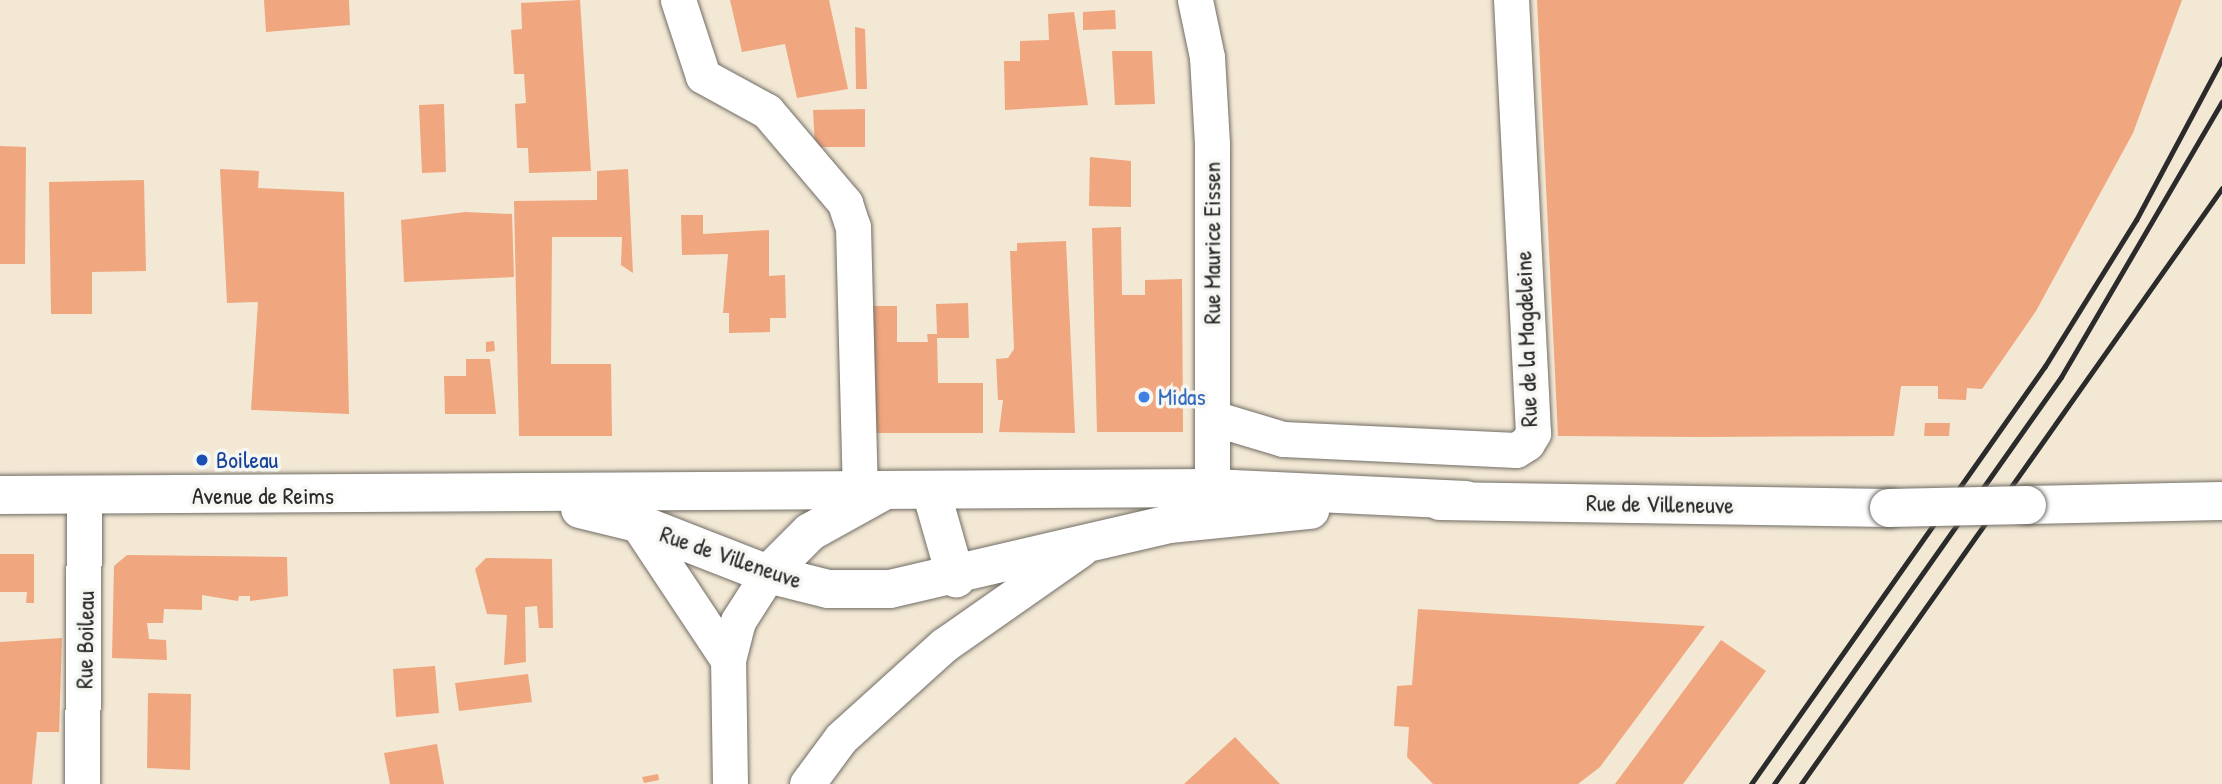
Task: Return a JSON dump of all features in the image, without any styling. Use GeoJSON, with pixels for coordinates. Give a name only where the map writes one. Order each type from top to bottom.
{"type":"FeatureCollection","features":[{"type":"Feature","properties":{"kind":"main road"},"geometry":{"type":"LineString","coordinates":[[527,496],[1212,488],[1466,500]]}},
{"type":"Feature","properties":{"kind":"main road"},"geometry":{"type":"LineString","coordinates":[[1053,551],[1079,490]]}},
{"type":"Feature","properties":{"kind":"main road"},"geometry":{"type":"LineString","coordinates":[[931,491],[956,578]]}},
{"type":"Feature","properties":{"kind":"main road"},"geometry":{"type":"LineString","coordinates":[[768,575],[810,532],[871,492]]}},
{"type":"Feature","properties":{"kind":"main road","name":"Avenue de Reims"},"geometry":{"type":"LineString","coordinates":[[0,495],[527,496]]}},
{"type":"Feature","properties":{"kind":"main road","name":"Rue de Villeneuve"},"geometry":{"type":"LineString","coordinates":[[527,496],[637,523],[768,575],[828,589],[890,589],[956,578],[1101,537],[1169,524],[1466,500],[1889,508],[2222,501]]}},
{"type":"Feature","properties":{"kind":"street"},"geometry":{"type":"LineString","coordinates":[[678,0],[703,76],[767,111],[845,203],[853,227],[871,492]]}},
{"type":"Feature","properties":{"kind":"street","name":"Rue de la Magdeleine"},"geometry":{"type":"LineString","coordinates":[[1213,418],[1283,439],[1516,450],[1527,443],[1533,433],[1511,0]]}},
{"type":"Feature","properties":{"kind":"street","name":"Rue Maurice Eissen"},"geometry":{"type":"LineString","coordinates":[[1199,2],[1207,57],[1212,145],[1212,488]]}},
{"type":"Feature","properties":{"kind":"street","name":"Rue Boileau"},"geometry":{"type":"LineString","coordinates":[[82,784],[84,495]]}},
{"type":"Feature","properties":{"kind":"street"},"geometry":{"type":"LineString","coordinates":[[637,523],[728,660]]}},
{"type":"Feature","properties":{"kind":"street","name":"Rue de Villeneuve"},"geometry":{"type":"LineString","coordinates":[[807,784],[841,738],[944,645],[1101,537]]}},
{"type":"Feature","properties":{"kind":"street"},"geometry":{"type":"LineString","coordinates":[[730,784],[728,660],[738,621],[768,575]]}},
{"type":"Feature","properties":{"kind":"street"},"geometry":{"type":"LineString","coordinates":[[944,645],[959,609],[956,578]]}},
{"type":"Feature","properties":{"kind":"building"},"geometry":{"type":"Polygon","coordinates":[[[264,0],[349,0],[350,25],[266,32],[264,0]]]}},
{"type":"Feature","properties":{"kind":"building"},"geometry":{"type":"Polygon","coordinates":[[[580,0],[591,171],[529,173],[528,148],[517,148],[515,104],[526,103],[524,74],[514,74],[511,30],[522,29],[521,3],[580,0]]]}},
{"type":"Feature","properties":{"kind":"building"},"geometry":{"type":"Polygon","coordinates":[[[730,0],[829,0],[848,89],[797,98],[785,44],[742,52],[730,0]]]}},
{"type":"Feature","properties":{"kind":"building"},"geometry":{"type":"Polygon","coordinates":[[[1537,0],[2182,0],[2133,133],[2036,311],[1982,389],[1967,388],[1966,400],[1938,399],[1938,386],[1901,386],[1894,436],[1702,437],[1558,436],[1537,0]]]}},
{"type":"Feature","properties":{"kind":"building"},"geometry":{"type":"Polygon","coordinates":[[[1115,10],[1116,29],[1083,30],[1083,12],[1115,10]]]}},
{"type":"Feature","properties":{"kind":"building"},"geometry":{"type":"Polygon","coordinates":[[[1074,12],[1088,105],[1005,110],[1004,61],[1020,61],[1020,41],[1049,40],[1048,14],[1074,12]]]}},
{"type":"Feature","properties":{"kind":"building"},"geometry":{"type":"Polygon","coordinates":[[[855,27],[865,29],[867,89],[856,89],[855,27]]]}},
{"type":"Feature","properties":{"kind":"building"},"geometry":{"type":"Polygon","coordinates":[[[1112,51],[1152,51],[1155,104],[1115,105],[1112,51]]]}},
{"type":"Feature","properties":{"kind":"building"},"geometry":{"type":"Polygon","coordinates":[[[444,104],[446,172],[422,173],[419,105],[444,104]]]}},
{"type":"Feature","properties":{"kind":"building"},"geometry":{"type":"Polygon","coordinates":[[[865,109],[865,147],[815,147],[813,110],[865,109]]]}},
{"type":"Feature","properties":{"kind":"building"},"geometry":{"type":"Polygon","coordinates":[[[0,146],[26,147],[25,264],[0,264],[0,146]]]}},
{"type":"Feature","properties":{"kind":"building"},"geometry":{"type":"Polygon","coordinates":[[[1090,157],[1131,161],[1131,207],[1089,206],[1090,157]]]}},
{"type":"Feature","properties":{"kind":"building"},"geometry":{"type":"Polygon","coordinates":[[[220,169],[259,171],[258,188],[344,192],[349,414],[251,410],[258,302],[227,303],[220,169]]]}},
{"type":"Feature","properties":{"kind":"building"},"geometry":{"type":"Polygon","coordinates":[[[628,169],[633,273],[621,265],[622,237],[552,237],[551,364],[611,364],[612,436],[519,436],[514,201],[597,200],[597,171],[628,169]]]}},
{"type":"Feature","properties":{"kind":"building"},"geometry":{"type":"Polygon","coordinates":[[[144,180],[146,271],[92,272],[92,314],[51,314],[49,182],[144,180]]]}},
{"type":"Feature","properties":{"kind":"building"},"geometry":{"type":"Polygon","coordinates":[[[465,212],[512,214],[514,277],[404,282],[401,220],[465,212]]]}},
{"type":"Feature","properties":{"kind":"building"},"geometry":{"type":"Polygon","coordinates":[[[681,215],[703,215],[703,234],[769,230],[769,276],[785,275],[786,318],[770,318],[770,332],[729,333],[729,313],[723,313],[728,254],[682,255],[681,215]]]}},
{"type":"Feature","properties":{"kind":"building"},"geometry":{"type":"Polygon","coordinates":[[[1121,227],[1122,295],[1145,295],[1145,280],[1182,279],[1183,432],[1097,432],[1092,228],[1121,227]]]}},
{"type":"Feature","properties":{"kind":"building"},"geometry":{"type":"Polygon","coordinates":[[[1066,241],[1075,433],[999,432],[1003,400],[998,400],[996,359],[1008,358],[1014,349],[1010,251],[1017,251],[1017,243],[1066,241]]]}},
{"type":"Feature","properties":{"kind":"building"},"geometry":{"type":"Polygon","coordinates":[[[968,303],[969,338],[937,338],[938,383],[983,383],[983,433],[875,433],[872,306],[897,306],[897,342],[928,342],[927,334],[937,334],[936,304],[968,303]]]}},
{"type":"Feature","properties":{"kind":"building"},"geometry":{"type":"Polygon","coordinates":[[[494,341],[495,351],[486,352],[486,342],[494,341]]]}},
{"type":"Feature","properties":{"kind":"building"},"geometry":{"type":"Polygon","coordinates":[[[466,359],[490,359],[496,414],[445,414],[444,376],[466,376],[466,359]]]}},
{"type":"Feature","properties":{"kind":"building"},"geometry":{"type":"Polygon","coordinates":[[[1925,423],[1950,423],[1949,436],[1924,436],[1925,423]]]}},
{"type":"Feature","properties":{"kind":"building"},"geometry":{"type":"Polygon","coordinates":[[[0,554],[34,554],[34,603],[26,603],[27,592],[0,592],[0,554]]]}},
{"type":"Feature","properties":{"kind":"building"},"geometry":{"type":"Polygon","coordinates":[[[127,555],[287,557],[288,596],[250,601],[250,596],[239,596],[238,601],[202,595],[202,610],[164,609],[163,623],[147,623],[149,639],[166,640],[167,660],[112,658],[114,566],[127,555]]]}},
{"type":"Feature","properties":{"kind":"building"},"geometry":{"type":"Polygon","coordinates":[[[486,558],[552,559],[553,628],[539,628],[537,606],[525,607],[526,662],[504,665],[507,615],[487,614],[475,569],[486,558]]]}},
{"type":"Feature","properties":{"kind":"building"},"geometry":{"type":"Polygon","coordinates":[[[1418,609],[1705,626],[1600,767],[1578,784],[1433,784],[1407,757],[1409,727],[1394,726],[1397,686],[1412,685],[1418,609]]]}},
{"type":"Feature","properties":{"kind":"building"},"geometry":{"type":"Polygon","coordinates":[[[62,638],[59,732],[37,732],[32,784],[0,784],[0,642],[62,638]]]}},
{"type":"Feature","properties":{"kind":"building"},"geometry":{"type":"Polygon","coordinates":[[[1721,640],[1766,671],[1683,784],[1615,784],[1721,640]]]}},
{"type":"Feature","properties":{"kind":"building"},"geometry":{"type":"Polygon","coordinates":[[[435,666],[439,713],[396,717],[393,669],[435,666]]]}},
{"type":"Feature","properties":{"kind":"building"},"geometry":{"type":"Polygon","coordinates":[[[528,674],[532,702],[459,711],[455,683],[528,674]]]}},
{"type":"Feature","properties":{"kind":"building"},"geometry":{"type":"Polygon","coordinates":[[[148,693],[191,694],[190,770],[147,768],[148,693]]]}},
{"type":"Feature","properties":{"kind":"building"},"geometry":{"type":"Polygon","coordinates":[[[1235,737],[1280,784],[1184,784],[1235,737]]]}},
{"type":"Feature","properties":{"kind":"building"},"geometry":{"type":"Polygon","coordinates":[[[437,744],[444,784],[390,784],[384,753],[437,744]]]}},
{"type":"Feature","properties":{"kind":"building"},"geometry":{"type":"Polygon","coordinates":[[[658,774],[659,780],[644,783],[642,777],[658,774]]]}},
{"type":"Feature","properties":{"kind":"railway"},"geometry":{"type":"LineString","coordinates":[[1751,784],[2045,366],[2136,220],[2222,59]]}},
{"type":"Feature","properties":{"kind":"railway"},"geometry":{"type":"LineString","coordinates":[[1774,784],[2061,377],[2222,102]]}},
{"type":"Feature","properties":{"kind":"railway"},"geometry":{"type":"LineString","coordinates":[[1801,784],[2222,188]]}},
{"type":"Feature","properties":{"kind":"place","name":"Midas"},"geometry":{"type":"Point","coordinates":[1144,397]}},
{"type":"Feature","properties":{"kind":"place","name":"Boileau"},"geometry":{"type":"Point","coordinates":[202,460]}}]}
